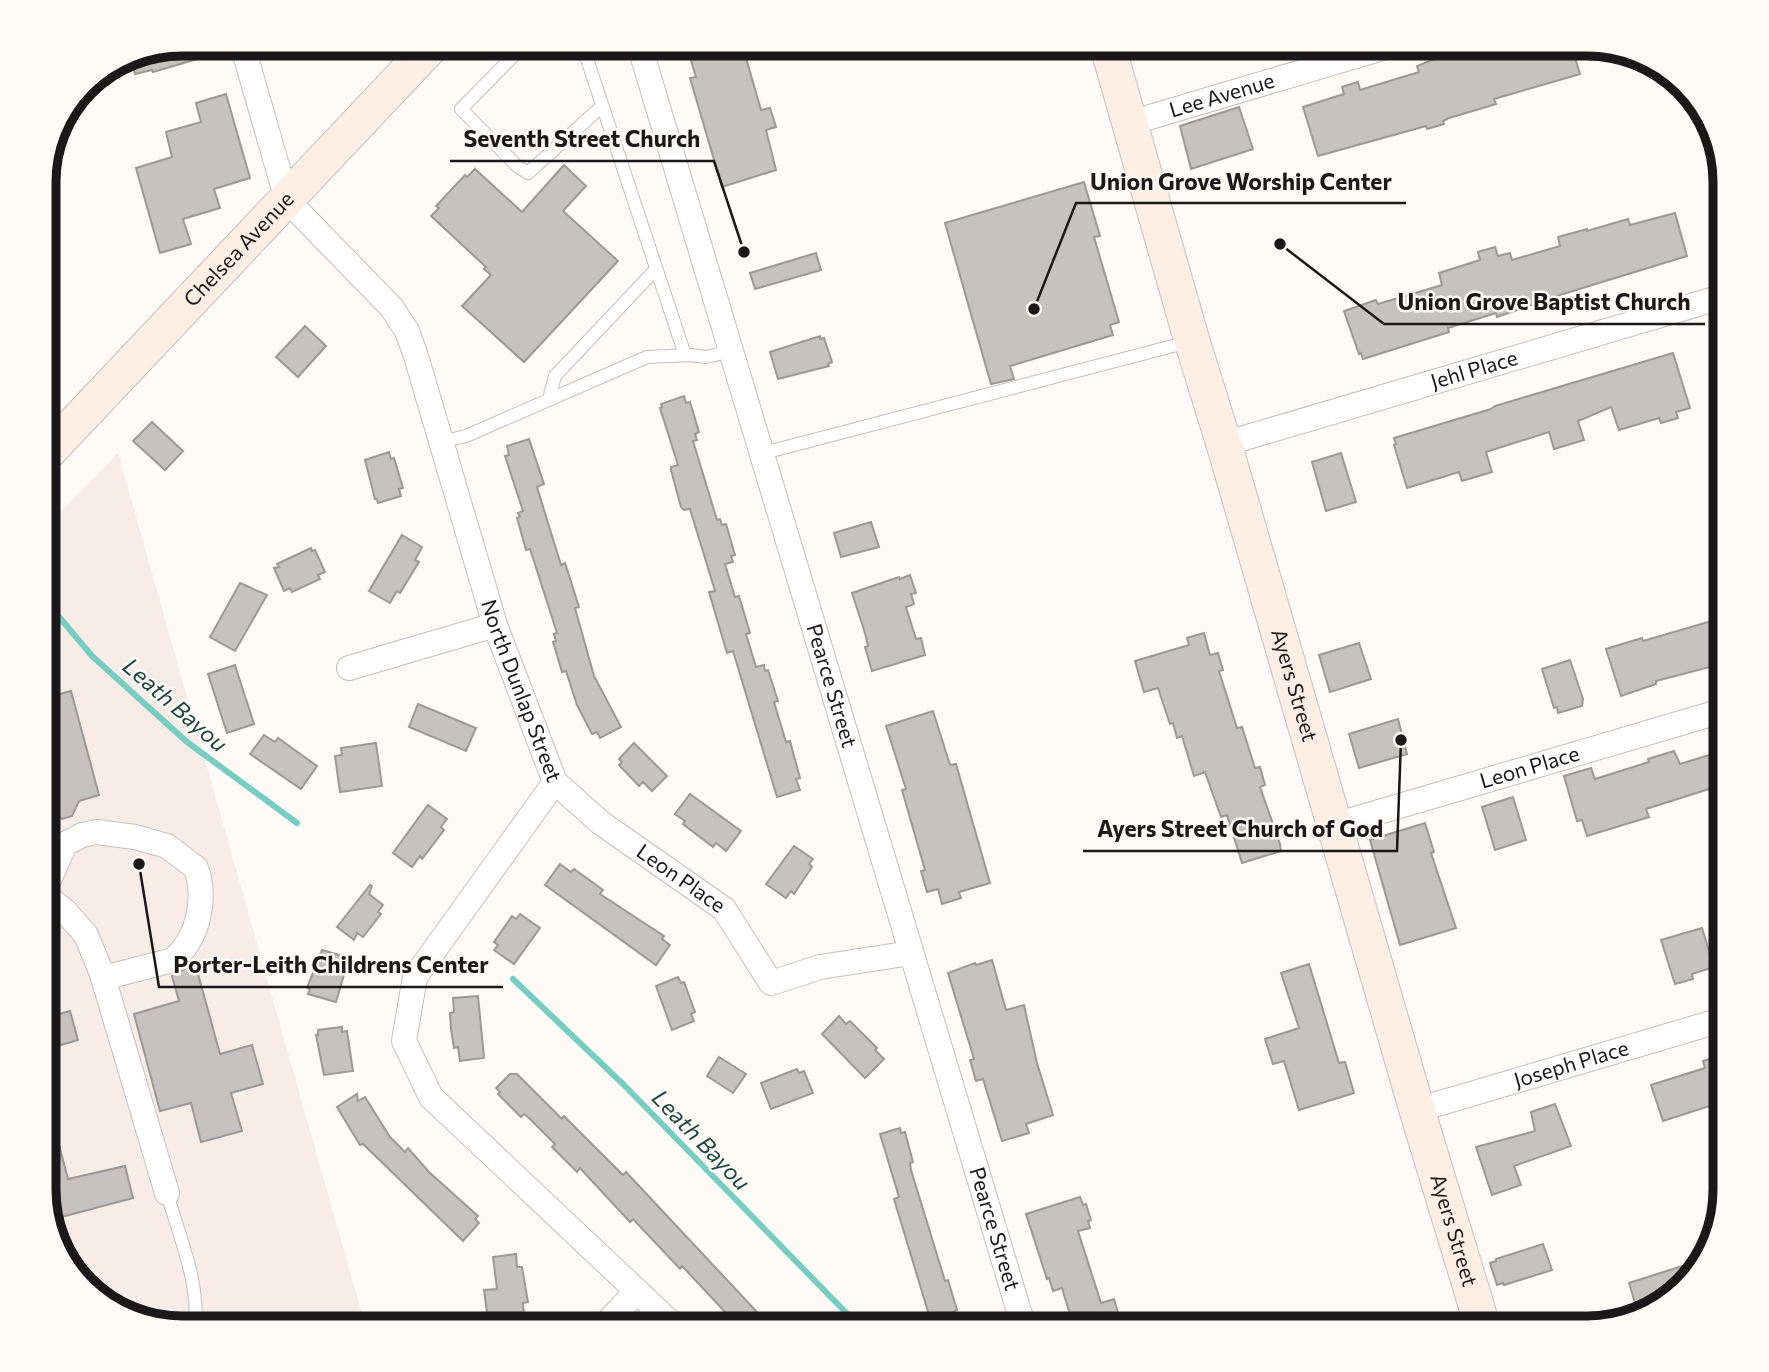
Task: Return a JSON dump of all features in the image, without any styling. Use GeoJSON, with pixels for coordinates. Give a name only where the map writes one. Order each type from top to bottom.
{"type":"FeatureCollection","features":[{"type":"Feature","properties":{"kind":"street","name":"North Dunlap Street"},"geometry":{"type":"LineString","coordinates":[[245,56],[286,200],[392,308],[407,331],[495,625],[555,782],[415,977],[404,1041],[431,1097],[663,1316]]}},
{"type":"Feature","properties":{"kind":"street","name":"Chelsea Avenue"},"geometry":{"type":"LineString","coordinates":[[56,443],[422,56]]}},
{"type":"Feature","properties":{"kind":"street","name":"Pearce Street"},"geometry":{"type":"LineString","coordinates":[[643,56],[1020,1316]]}},
{"type":"Feature","properties":{"kind":"street","name":"Ayers Street"},"geometry":{"type":"LineString","coordinates":[[1110,56],[1479,1316]]}},
{"type":"Feature","properties":{"kind":"street","name":"Lee Avenue"},"geometry":{"type":"LineString","coordinates":[[1130,123],[1356,56]]}},
{"type":"Feature","properties":{"kind":"street","name":"Jehl Place"},"geometry":{"type":"LineString","coordinates":[[1224,444],[1713,300]]}},
{"type":"Feature","properties":{"kind":"street"},"geometry":{"type":"LineString","coordinates":[[349,668],[495,625]]}},
{"type":"Feature","properties":{"kind":"street","name":"Leon Place"},"geometry":{"type":"LineString","coordinates":[[1335,825],[1713,714]]}},
{"type":"Feature","properties":{"kind":"street","name":"Leon Place"},"geometry":{"type":"LineString","coordinates":[[555,782],[601,823],[724,909],[771,983],[820,967],[911,953]]}},
{"type":"Feature","properties":{"kind":"street"},"geometry":{"type":"LineString","coordinates":[[56,865],[65,844],[90,832],[135,837],[167,846],[196,868],[201,893],[198,917],[191,937],[180,954],[173,960],[103,978]]}},
{"type":"Feature","properties":{"kind":"street"},"geometry":{"type":"LineString","coordinates":[[56,903],[86,935],[103,978],[167,1193]]}},
{"type":"Feature","properties":{"kind":"street","name":"Joseph Place"},"geometry":{"type":"LineString","coordinates":[[1417,1110],[1713,1023]]}},
{"type":"Feature","properties":{"kind":"street"},"geometry":{"type":"LineString","coordinates":[[613,1316],[637,1291]]}},
{"type":"Feature","properties":{"kind":"lane"},"geometry":{"type":"LineString","coordinates":[[513,56],[461,109],[517,166],[528,173],[601,107]]}},
{"type":"Feature","properties":{"kind":"lane"},"geometry":{"type":"LineString","coordinates":[[586,56],[685,355]]}},
{"type":"Feature","properties":{"kind":"lane"},"geometry":{"type":"LineString","coordinates":[[549,399],[555,376],[656,269]]}},
{"type":"Feature","properties":{"kind":"lane"},"geometry":{"type":"LineString","coordinates":[[761,452],[1192,341]]}},
{"type":"Feature","properties":{"kind":"lane"},"geometry":{"type":"LineString","coordinates":[[442,442],[466,436],[647,357],[706,357],[731,351]]}},
{"type":"Feature","properties":{"kind":"lane"},"geometry":{"type":"LineString","coordinates":[[167,1193],[184,1245],[196,1316]]}},
{"type":"Feature","properties":{"kind":"shaded area"},"geometry":{"type":"Polygon","coordinates":[[[118,453],[363,1316],[182,1316],[149,1312],[119,1299],[93,1279],[73,1253],[63,1231],[56,1198],[56,517],[118,453]]]}},
{"type":"Feature","properties":{"kind":"building"},"geometry":{"type":"Polygon","coordinates":[[[208,56],[153,72],[135,74],[133,66],[149,60],[208,56]]]}},
{"type":"Feature","properties":{"kind":"building"},"geometry":{"type":"Polygon","coordinates":[[[690,56],[745,56],[761,110],[770,108],[776,127],[766,130],[776,170],[722,187],[690,78],[696,77],[690,56]]]}},
{"type":"Feature","properties":{"kind":"building"},"geometry":{"type":"Polygon","coordinates":[[[1575,56],[1580,74],[1494,99],[1496,104],[1449,118],[1443,121],[1444,124],[1427,129],[1426,126],[1318,156],[1303,107],[1344,94],[1342,87],[1358,82],[1360,90],[1419,72],[1417,66],[1437,58],[1575,56]]]}},
{"type":"Feature","properties":{"kind":"building"},"geometry":{"type":"Polygon","coordinates":[[[226,94],[250,178],[214,189],[220,208],[183,219],[191,244],[160,253],[136,168],[172,157],[166,132],[201,122],[196,103],[226,94]]]}},
{"type":"Feature","properties":{"kind":"building"},"geometry":{"type":"Polygon","coordinates":[[[1239,107],[1253,149],[1191,169],[1180,126],[1239,107]]]}},
{"type":"Feature","properties":{"kind":"building"},"geometry":{"type":"Polygon","coordinates":[[[564,165],[586,186],[563,211],[618,261],[524,362],[462,306],[491,275],[484,269],[486,267],[431,216],[439,208],[436,206],[465,175],[467,177],[475,169],[522,212],[564,165]]]}},
{"type":"Feature","properties":{"kind":"building"},"geometry":{"type":"Polygon","coordinates":[[[1084,182],[1100,236],[1094,237],[1119,322],[1110,325],[1113,335],[1010,366],[1014,379],[991,384],[945,223],[1084,182]]]}},
{"type":"Feature","properties":{"kind":"building"},"geometry":{"type":"Polygon","coordinates":[[[1675,213],[1687,256],[1497,317],[1496,313],[1448,328],[1449,332],[1363,359],[1361,353],[1359,354],[1344,311],[1376,300],[1378,304],[1442,285],[1439,273],[1480,260],[1478,252],[1495,247],[1498,256],[1510,253],[1512,260],[1560,246],[1558,237],[1628,219],[1630,225],[1675,213]]]}},
{"type":"Feature","properties":{"kind":"building"},"geometry":{"type":"Polygon","coordinates":[[[816,253],[821,270],[755,289],[750,273],[816,253]]]}},
{"type":"Feature","properties":{"kind":"building"},"geometry":{"type":"Polygon","coordinates":[[[305,326],[326,346],[298,377],[276,357],[305,326]]]}},
{"type":"Feature","properties":{"kind":"building"},"geometry":{"type":"Polygon","coordinates":[[[820,336],[820,339],[824,338],[832,362],[829,366],[778,379],[770,352],[820,336]]]}},
{"type":"Feature","properties":{"kind":"building"},"geometry":{"type":"Polygon","coordinates":[[[1673,353],[1690,408],[1676,412],[1678,418],[1661,423],[1659,418],[1619,430],[1611,407],[1578,421],[1584,440],[1554,449],[1549,432],[1486,452],[1492,472],[1462,481],[1459,472],[1407,488],[1394,438],[1673,353]]]}},
{"type":"Feature","properties":{"kind":"building"},"geometry":{"type":"Polygon","coordinates":[[[684,396],[686,403],[690,402],[699,432],[695,434],[697,440],[693,441],[717,520],[720,519],[722,525],[726,524],[735,555],[731,556],[733,562],[725,564],[735,597],[739,596],[756,667],[764,665],[765,671],[768,670],[778,701],[774,702],[786,742],[790,741],[800,778],[796,779],[800,790],[777,797],[733,651],[727,653],[709,592],[715,591],[690,509],[684,510],[681,507],[671,470],[671,467],[678,465],[660,408],[661,404],[684,396]]]}},
{"type":"Feature","properties":{"kind":"building"},"geometry":{"type":"Polygon","coordinates":[[[152,422],[183,451],[165,470],[133,441],[152,422]]]}},
{"type":"Feature","properties":{"kind":"building"},"geometry":{"type":"Polygon","coordinates":[[[529,439],[544,484],[537,487],[561,565],[565,563],[579,607],[575,608],[594,676],[621,727],[600,738],[597,732],[592,734],[577,705],[566,671],[562,672],[553,642],[556,641],[554,634],[557,633],[517,518],[520,517],[518,513],[523,511],[505,456],[509,455],[507,446],[529,439]]]}},
{"type":"Feature","properties":{"kind":"building"},"geometry":{"type":"Polygon","coordinates":[[[389,452],[391,459],[394,458],[403,488],[399,489],[401,496],[378,503],[365,460],[389,452]]]}},
{"type":"Feature","properties":{"kind":"building"},"geometry":{"type":"Polygon","coordinates":[[[1341,453],[1356,502],[1326,511],[1312,462],[1341,453]]]}},
{"type":"Feature","properties":{"kind":"building"},"geometry":{"type":"Polygon","coordinates":[[[871,522],[879,547],[841,557],[834,533],[871,522]]]}},
{"type":"Feature","properties":{"kind":"building"},"geometry":{"type":"Polygon","coordinates":[[[402,535],[422,547],[415,560],[419,562],[400,593],[397,591],[390,603],[369,591],[402,535]]]}},
{"type":"Feature","properties":{"kind":"building"},"geometry":{"type":"Polygon","coordinates":[[[311,548],[312,551],[315,550],[325,572],[318,575],[320,579],[292,592],[290,588],[284,591],[274,568],[311,548]]]}},
{"type":"Feature","properties":{"kind":"building"},"geometry":{"type":"Polygon","coordinates":[[[910,575],[916,593],[911,594],[914,604],[906,607],[916,639],[921,638],[925,655],[872,671],[865,647],[868,646],[865,633],[852,593],[910,575]]]}},
{"type":"Feature","properties":{"kind":"building"},"geometry":{"type":"Polygon","coordinates":[[[240,583],[267,595],[235,651],[210,637],[240,583]]]}},
{"type":"Feature","properties":{"kind":"building"},"geometry":{"type":"Polygon","coordinates":[[[1713,621],[1713,666],[1656,681],[1656,684],[1621,696],[1606,649],[1642,638],[1643,641],[1713,621]]]}},
{"type":"Feature","properties":{"kind":"building"},"geometry":{"type":"Polygon","coordinates":[[[1204,633],[1210,655],[1218,653],[1223,670],[1219,671],[1237,728],[1242,727],[1255,768],[1260,767],[1265,785],[1260,787],[1280,844],[1281,851],[1242,863],[1227,815],[1221,817],[1205,772],[1194,776],[1182,736],[1177,738],[1173,723],[1170,724],[1158,688],[1144,692],[1135,661],[1189,645],[1187,638],[1204,633]]]}},
{"type":"Feature","properties":{"kind":"building"},"geometry":{"type":"Polygon","coordinates":[[[1359,643],[1371,679],[1330,692],[1319,655],[1359,643]]]}},
{"type":"Feature","properties":{"kind":"building"},"geometry":{"type":"Polygon","coordinates":[[[1570,660],[1583,699],[1582,706],[1558,713],[1542,669],[1570,660]]]}},
{"type":"Feature","properties":{"kind":"building"},"geometry":{"type":"Polygon","coordinates":[[[235,665],[254,724],[227,733],[208,674],[235,665]]]}},
{"type":"Feature","properties":{"kind":"building"},"geometry":{"type":"Polygon","coordinates":[[[71,691],[99,795],[79,801],[72,816],[62,819],[56,815],[56,695],[71,691]]]}},
{"type":"Feature","properties":{"kind":"building"},"geometry":{"type":"Polygon","coordinates":[[[418,704],[476,728],[466,751],[409,727],[418,704]]]}},
{"type":"Feature","properties":{"kind":"building"},"geometry":{"type":"Polygon","coordinates":[[[933,711],[950,765],[956,764],[990,883],[959,892],[961,898],[942,904],[938,889],[927,892],[921,871],[925,870],[902,790],[906,789],[886,726],[933,711]]]}},
{"type":"Feature","properties":{"kind":"building"},"geometry":{"type":"Polygon","coordinates":[[[1398,719],[1407,754],[1359,768],[1349,734],[1398,719]]]}},
{"type":"Feature","properties":{"kind":"building"},"geometry":{"type":"Polygon","coordinates":[[[264,735],[275,742],[278,738],[317,766],[301,789],[250,754],[264,735]]]}},
{"type":"Feature","properties":{"kind":"building"},"geometry":{"type":"Polygon","coordinates":[[[376,743],[382,786],[340,792],[335,756],[342,755],[341,748],[376,743]]]}},
{"type":"Feature","properties":{"kind":"building"},"geometry":{"type":"Polygon","coordinates":[[[634,743],[667,776],[652,791],[643,782],[639,786],[619,765],[622,762],[619,759],[634,743]]]}},
{"type":"Feature","properties":{"kind":"building"},"geometry":{"type":"Polygon","coordinates":[[[1674,751],[1680,764],[1713,754],[1713,802],[1709,789],[1646,809],[1649,817],[1587,836],[1582,820],[1577,821],[1564,776],[1591,768],[1595,779],[1674,751]]]}},
{"type":"Feature","properties":{"kind":"building"},"geometry":{"type":"Polygon","coordinates":[[[690,794],[741,831],[726,851],[716,843],[713,847],[683,824],[685,821],[675,814],[690,794]]]}},
{"type":"Feature","properties":{"kind":"building"},"geometry":{"type":"Polygon","coordinates":[[[1513,797],[1526,840],[1495,850],[1482,807],[1513,797]]]}},
{"type":"Feature","properties":{"kind":"building"},"geometry":{"type":"Polygon","coordinates":[[[428,805],[447,819],[441,827],[444,830],[422,859],[420,856],[412,867],[393,853],[428,805]]]}},
{"type":"Feature","properties":{"kind":"building"},"geometry":{"type":"Polygon","coordinates":[[[1425,823],[1434,852],[1431,853],[1456,928],[1400,945],[1370,840],[1425,823]]]}},
{"type":"Feature","properties":{"kind":"building"},"geometry":{"type":"Polygon","coordinates":[[[794,846],[813,859],[809,864],[812,867],[794,894],[791,891],[786,898],[766,884],[794,846]]]}},
{"type":"Feature","properties":{"kind":"building"},"geometry":{"type":"Polygon","coordinates":[[[560,864],[571,872],[574,869],[603,890],[600,894],[664,936],[662,939],[670,945],[656,965],[545,885],[560,864]]]}},
{"type":"Feature","properties":{"kind":"building"},"geometry":{"type":"Polygon","coordinates":[[[370,885],[369,894],[383,905],[378,912],[381,914],[363,937],[357,933],[354,940],[337,927],[370,885]]]}},
{"type":"Feature","properties":{"kind":"building"},"geometry":{"type":"Polygon","coordinates":[[[520,914],[540,928],[514,964],[494,950],[498,945],[494,942],[512,916],[516,919],[520,914]]]}},
{"type":"Feature","properties":{"kind":"building"},"geometry":{"type":"Polygon","coordinates":[[[1702,928],[1713,967],[1692,974],[1693,979],[1675,984],[1661,940],[1702,928]]]}},
{"type":"Feature","properties":{"kind":"building"},"geometry":{"type":"Polygon","coordinates":[[[322,950],[349,958],[336,1002],[308,994],[310,989],[307,988],[322,950]]]}},
{"type":"Feature","properties":{"kind":"building"},"geometry":{"type":"Polygon","coordinates":[[[992,960],[1006,1010],[1024,1005],[1037,1063],[1053,1115],[1026,1124],[1029,1133],[1002,1141],[983,1079],[976,1081],[970,1060],[974,1059],[948,973],[992,960]]]}},
{"type":"Feature","properties":{"kind":"building"},"geometry":{"type":"Polygon","coordinates":[[[195,963],[220,1054],[252,1045],[263,1084],[231,1093],[242,1131],[201,1142],[191,1103],[160,1111],[134,1014],[179,1001],[172,976],[195,963]]]}},
{"type":"Feature","properties":{"kind":"building"},"geometry":{"type":"Polygon","coordinates":[[[1309,964],[1339,1063],[1345,1062],[1354,1093],[1299,1110],[1284,1061],[1273,1064],[1265,1039],[1299,1028],[1281,973],[1309,964]]]}},
{"type":"Feature","properties":{"kind":"building"},"geometry":{"type":"Polygon","coordinates":[[[678,977],[681,983],[684,982],[695,1012],[691,1014],[694,1021],[672,1030],[656,986],[678,977]]]}},
{"type":"Feature","properties":{"kind":"building"},"geometry":{"type":"Polygon","coordinates":[[[478,996],[484,1058],[460,1061],[458,1047],[454,1048],[451,1029],[453,998],[478,996]]]}},
{"type":"Feature","properties":{"kind":"building"},"geometry":{"type":"Polygon","coordinates":[[[70,1011],[78,1040],[56,1046],[56,1015],[70,1011]]]}},
{"type":"Feature","properties":{"kind":"building"},"geometry":{"type":"Polygon","coordinates":[[[839,1016],[846,1024],[850,1021],[877,1048],[875,1050],[884,1059],[865,1078],[822,1034],[839,1016]]]}},
{"type":"Feature","properties":{"kind":"building"},"geometry":{"type":"Polygon","coordinates":[[[342,1027],[342,1032],[347,1031],[353,1071],[324,1075],[316,1035],[318,1030],[342,1027]]]}},
{"type":"Feature","properties":{"kind":"building"},"geometry":{"type":"Polygon","coordinates":[[[719,1057],[746,1074],[733,1093],[707,1076],[719,1057]]]}},
{"type":"Feature","properties":{"kind":"building"},"geometry":{"type":"Polygon","coordinates":[[[1713,1058],[1713,1105],[1663,1121],[1651,1085],[1705,1068],[1703,1061],[1713,1058]]]}},
{"type":"Feature","properties":{"kind":"building"},"geometry":{"type":"Polygon","coordinates":[[[797,1069],[799,1073],[804,1071],[813,1093],[771,1109],[761,1083],[797,1069]]]}},
{"type":"Feature","properties":{"kind":"building"},"geometry":{"type":"Polygon","coordinates":[[[510,1074],[517,1074],[623,1175],[626,1172],[761,1316],[729,1316],[633,1219],[630,1222],[580,1168],[577,1172],[552,1147],[555,1144],[524,1114],[521,1117],[498,1094],[500,1092],[496,1088],[510,1074]]]}},
{"type":"Feature","properties":{"kind":"building"},"geometry":{"type":"Polygon","coordinates":[[[357,1094],[358,1101],[365,1097],[390,1137],[405,1152],[408,1148],[429,1172],[478,1216],[475,1219],[479,1223],[463,1241],[363,1144],[360,1145],[337,1107],[357,1094]]]}},
{"type":"Feature","properties":{"kind":"building"},"geometry":{"type":"Polygon","coordinates":[[[1555,1104],[1571,1146],[1514,1166],[1521,1185],[1492,1195],[1476,1147],[1535,1131],[1531,1112],[1555,1104]]]}},
{"type":"Feature","properties":{"kind":"building"},"geometry":{"type":"Polygon","coordinates":[[[900,1128],[901,1133],[905,1132],[913,1162],[910,1163],[911,1170],[945,1281],[948,1280],[957,1310],[953,1312],[954,1316],[929,1316],[894,1199],[899,1197],[880,1134],[900,1128]]]}},
{"type":"Feature","properties":{"kind":"building"},"geometry":{"type":"Polygon","coordinates":[[[56,1134],[68,1179],[125,1166],[133,1198],[59,1218],[56,1198],[56,1134]]]}},
{"type":"Feature","properties":{"kind":"building"},"geometry":{"type":"Polygon","coordinates":[[[1080,1197],[1083,1205],[1086,1204],[1091,1220],[1088,1221],[1090,1228],[1078,1231],[1101,1303],[1114,1299],[1119,1316],[1070,1316],[1062,1288],[1053,1291],[1049,1278],[1047,1279],[1026,1214],[1080,1197]]]}},
{"type":"Feature","properties":{"kind":"building"},"geometry":{"type":"Polygon","coordinates":[[[1543,1244],[1552,1270],[1497,1285],[1490,1263],[1543,1244]]]}},
{"type":"Feature","properties":{"kind":"building"},"geometry":{"type":"Polygon","coordinates":[[[516,1254],[517,1267],[522,1267],[528,1302],[523,1303],[524,1316],[487,1316],[484,1290],[497,1289],[493,1257],[516,1254]]]}},
{"type":"Feature","properties":{"kind":"building"},"geometry":{"type":"Polygon","coordinates":[[[1689,1264],[1670,1285],[1636,1306],[1629,1283],[1689,1264]]]}},
{"type":"Feature","properties":{"kind":"waterway","name":"Leath Bayou"},"geometry":{"type":"LineString","coordinates":[[56,613],[92,656],[187,742],[297,823]]}},
{"type":"Feature","properties":{"kind":"waterway","name":"Leath Bayou"},"geometry":{"type":"LineString","coordinates":[[513,979],[624,1085],[849,1316]]}},
{"type":"Feature","properties":{"kind":"place","name":"Union Grove Baptist Church"},"geometry":{"type":"Point","coordinates":[1280,244]}},
{"type":"Feature","properties":{"kind":"place","name":"Seventh Street Church"},"geometry":{"type":"Point","coordinates":[744,252]}},
{"type":"Feature","properties":{"kind":"place","name":"Union Grove Worship Center"},"geometry":{"type":"Point","coordinates":[1034,309]}},
{"type":"Feature","properties":{"kind":"place","name":"Ayers Street Church of God"},"geometry":{"type":"Point","coordinates":[1401,740]}},
{"type":"Feature","properties":{"kind":"place","name":"Porter-Leith Childrens Center"},"geometry":{"type":"Point","coordinates":[139,864]}}]}
